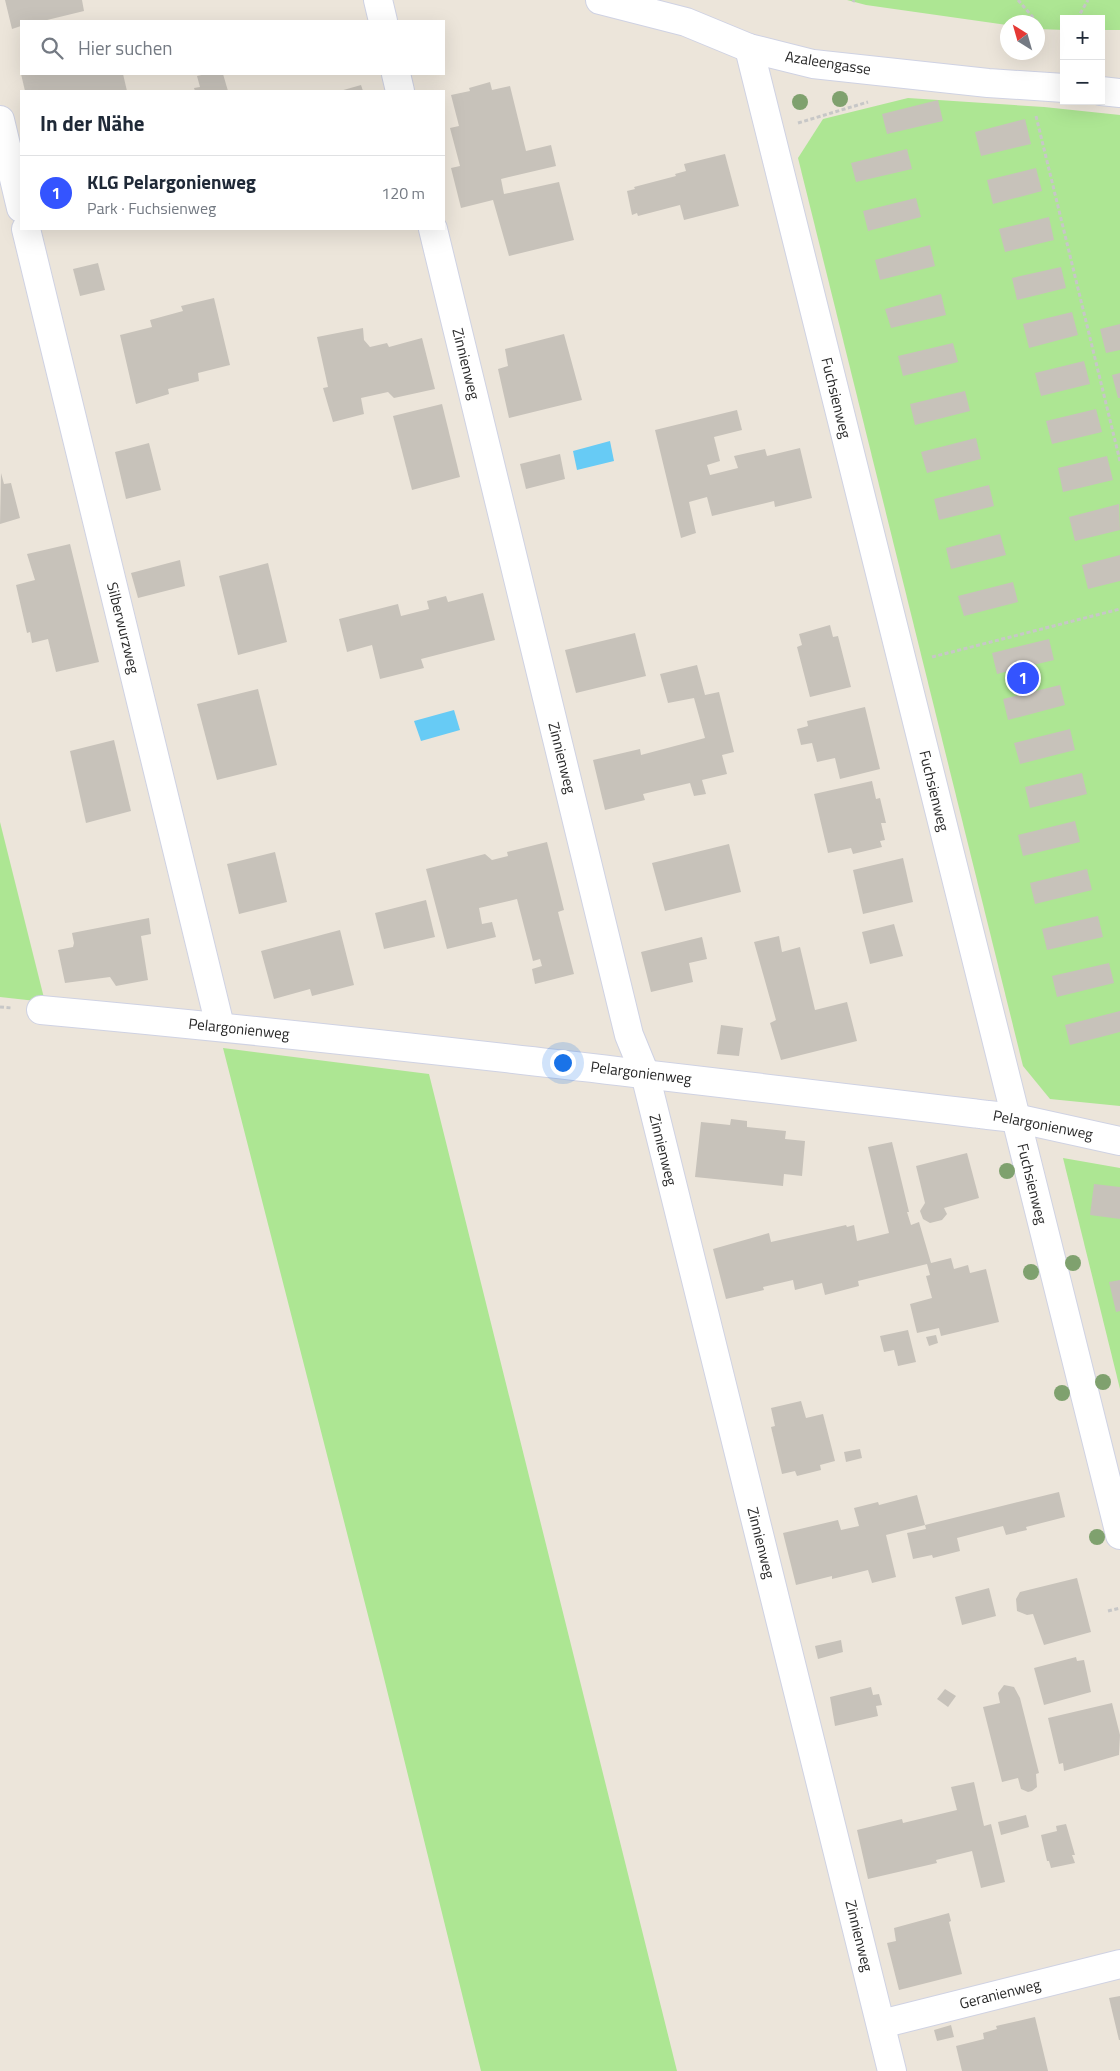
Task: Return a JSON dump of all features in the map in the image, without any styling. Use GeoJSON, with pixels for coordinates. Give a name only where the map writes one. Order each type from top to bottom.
{"type":"FeatureCollection","features":[{"type":"Feature","properties":{"kind":"street"},"geometry":{"type":"LineString","coordinates":[[378,0],[383,20]]}},
{"type":"Feature","properties":{"kind":"street","name":"Azaleengasse"},"geometry":{"type":"LineString","coordinates":[[600,0],[686,22],[749,48],[813,64],[1060,88]]}},
{"type":"Feature","properties":{"kind":"street","name":"Fuchsienweg"},"geometry":{"type":"LineString","coordinates":[[749,48],[1120,1535]]}},
{"type":"Feature","properties":{"kind":"street"},"geometry":{"type":"LineString","coordinates":[[396,75],[400,90]]}},
{"type":"Feature","properties":{"kind":"street"},"geometry":{"type":"LineString","coordinates":[[1105,91],[1120,93]]}},
{"type":"Feature","properties":{"kind":"street"},"geometry":{"type":"LineString","coordinates":[[0,120],[20,204]]}},
{"type":"Feature","properties":{"kind":"street","name":"Silberwurzweg"},"geometry":{"type":"LineString","coordinates":[[26,230],[220,1026]]}},
{"type":"Feature","properties":{"kind":"street","name":"Zinnienweg"},"geometry":{"type":"LineString","coordinates":[[434,230],[629,1035],[645,1074],[892,2071]]}},
{"type":"Feature","properties":{"kind":"street","name":"Pelargonienweg"},"geometry":{"type":"LineString","coordinates":[[41,1010],[220,1026],[1015,1118],[1120,1141]]}},
{"type":"Feature","properties":{"kind":"street","name":"Geranienweg"},"geometry":{"type":"LineString","coordinates":[[881,2024],[1120,1964]]}},
{"type":"Feature","properties":{"kind":"path"},"geometry":{"type":"LineString","coordinates":[[1018,0],[1030,15]]}},
{"type":"Feature","properties":{"kind":"path"},"geometry":{"type":"LineString","coordinates":[[1079,15],[1088,0]]}},
{"type":"Feature","properties":{"kind":"path"},"geometry":{"type":"LineString","coordinates":[[1028,86],[1120,461]]}},
{"type":"Feature","properties":{"kind":"path"},"geometry":{"type":"LineString","coordinates":[[794,124],[876,100]]}},
{"type":"Feature","properties":{"kind":"path"},"geometry":{"type":"LineString","coordinates":[[902,665],[1120,609]]}},
{"type":"Feature","properties":{"kind":"path"},"geometry":{"type":"LineString","coordinates":[[1108,1611],[1120,1608]]}},
{"type":"Feature","properties":{"kind":"green space"},"geometry":{"type":"Polygon","coordinates":[[[847,0],[1120,0],[1120,30],[1105,30],[1105,15],[1060,15],[1060,30],[1045,29],[1045,15],[1000,15],[1000,24],[866,5],[847,0]]]}},
{"type":"Feature","properties":{"kind":"green space"},"geometry":{"type":"Polygon","coordinates":[[[908,98],[1044,107],[1120,115],[1120,1106],[1050,1099],[1023,1066],[798,158],[823,119],[908,98]]]}},
{"type":"Feature","properties":{"kind":"green space"},"geometry":{"type":"Polygon","coordinates":[[[0,822],[45,1002],[0,997],[0,822]]]}},
{"type":"Feature","properties":{"kind":"green space"},"geometry":{"type":"Polygon","coordinates":[[[223,1048],[429,1074],[677,2071],[481,2071],[382,1670],[223,1048]]]}},
{"type":"Feature","properties":{"kind":"green space"},"geometry":{"type":"Polygon","coordinates":[[[1063,1158],[1120,1168],[1120,1389],[1063,1158]]]}},
{"type":"Feature","properties":{"kind":"water"},"geometry":{"type":"Polygon","coordinates":[[[610,441],[614,461],[577,470],[573,451],[610,441]]]}},
{"type":"Feature","properties":{"kind":"water"},"geometry":{"type":"Polygon","coordinates":[[[454,710],[460,730],[421,741],[414,721],[454,710]]]}},
{"type":"Feature","properties":{"kind":"building"},"geometry":{"type":"Polygon","coordinates":[[[5,0],[82,0],[84,11],[47,20],[20,20],[20,26],[12,29],[5,0]]]}},
{"type":"Feature","properties":{"kind":"building"},"geometry":{"type":"Polygon","coordinates":[[[21,75],[123,75],[127,90],[25,90],[21,75]]]}},
{"type":"Feature","properties":{"kind":"building"},"geometry":{"type":"Polygon","coordinates":[[[223,75],[228,90],[195,90],[194,88],[200,87],[197,76],[223,75]]]}},
{"type":"Feature","properties":{"kind":"building"},"geometry":{"type":"Polygon","coordinates":[[[490,82],[492,90],[510,86],[526,151],[551,145],[556,166],[501,179],[504,194],[559,182],[574,240],[509,256],[493,200],[461,208],[451,168],[460,166],[450,128],[459,126],[451,95],[470,91],[469,88],[490,82]]]}},
{"type":"Feature","properties":{"kind":"building"},"geometry":{"type":"Polygon","coordinates":[[[361,85],[363,90],[344,90],[361,85]]]}},
{"type":"Feature","properties":{"kind":"building"},"geometry":{"type":"Polygon","coordinates":[[[938,100],[943,121],[887,134],[882,114],[938,100]]]}},
{"type":"Feature","properties":{"kind":"building"},"geometry":{"type":"Polygon","coordinates":[[[1025,119],[1031,144],[981,156],[975,132],[1025,119]]]}},
{"type":"Feature","properties":{"kind":"building"},"geometry":{"type":"Polygon","coordinates":[[[907,149],[912,169],[856,182],[851,163],[907,149]]]}},
{"type":"Feature","properties":{"kind":"building"},"geometry":{"type":"Polygon","coordinates":[[[725,154],[739,206],[684,220],[680,205],[638,216],[637,213],[632,215],[627,191],[635,189],[634,187],[676,176],[675,174],[686,171],[684,164],[725,154]]]}},
{"type":"Feature","properties":{"kind":"building"},"geometry":{"type":"Polygon","coordinates":[[[1036,168],[1042,191],[993,204],[987,180],[1036,168]]]}},
{"type":"Feature","properties":{"kind":"building"},"geometry":{"type":"Polygon","coordinates":[[[916,198],[921,217],[868,231],[863,211],[916,198]]]}},
{"type":"Feature","properties":{"kind":"building"},"geometry":{"type":"Polygon","coordinates":[[[1049,217],[1054,240],[1005,252],[999,229],[1049,217]]]}},
{"type":"Feature","properties":{"kind":"building"},"geometry":{"type":"Polygon","coordinates":[[[930,245],[935,266],[880,280],[875,260],[930,245]]]}},
{"type":"Feature","properties":{"kind":"building"},"geometry":{"type":"Polygon","coordinates":[[[98,263],[105,290],[80,296],[73,269],[98,263]]]}},
{"type":"Feature","properties":{"kind":"building"},"geometry":{"type":"Polygon","coordinates":[[[1061,267],[1066,288],[1017,300],[1012,278],[1061,267]]]}},
{"type":"Feature","properties":{"kind":"building"},"geometry":{"type":"Polygon","coordinates":[[[941,294],[946,315],[891,328],[885,309],[941,294]]]}},
{"type":"Feature","properties":{"kind":"building"},"geometry":{"type":"Polygon","coordinates":[[[214,298],[230,365],[198,373],[199,381],[168,389],[169,394],[136,404],[120,335],[152,327],[150,320],[183,311],[181,306],[214,298]]]}},
{"type":"Feature","properties":{"kind":"building"},"geometry":{"type":"Polygon","coordinates":[[[1072,312],[1078,335],[1029,348],[1023,324],[1072,312]]]}},
{"type":"Feature","properties":{"kind":"building"},"geometry":{"type":"Polygon","coordinates":[[[1120,324],[1120,350],[1106,353],[1100,329],[1120,324]]]}},
{"type":"Feature","properties":{"kind":"building"},"geometry":{"type":"Polygon","coordinates":[[[363,328],[364,340],[370,347],[387,343],[389,347],[422,338],[435,389],[394,398],[388,392],[361,398],[364,414],[333,422],[323,388],[328,387],[317,337],[363,328]]]}},
{"type":"Feature","properties":{"kind":"building"},"geometry":{"type":"Polygon","coordinates":[[[564,334],[582,400],[509,418],[498,369],[508,366],[505,349],[564,334]]]}},
{"type":"Feature","properties":{"kind":"building"},"geometry":{"type":"Polygon","coordinates":[[[953,343],[958,362],[903,376],[898,356],[953,343]]]}},
{"type":"Feature","properties":{"kind":"building"},"geometry":{"type":"Polygon","coordinates":[[[1084,361],[1090,384],[1041,396],[1035,373],[1084,361]]]}},
{"type":"Feature","properties":{"kind":"building"},"geometry":{"type":"Polygon","coordinates":[[[1120,373],[1120,398],[1118,398],[1112,375],[1120,373]]]}},
{"type":"Feature","properties":{"kind":"building"},"geometry":{"type":"Polygon","coordinates":[[[965,391],[970,411],[915,425],[910,404],[965,391]]]}},
{"type":"Feature","properties":{"kind":"building"},"geometry":{"type":"Polygon","coordinates":[[[442,404],[460,477],[412,490],[393,416],[442,404]]]}},
{"type":"Feature","properties":{"kind":"building"},"geometry":{"type":"Polygon","coordinates":[[[1096,409],[1102,432],[1052,444],[1046,421],[1096,409]]]}},
{"type":"Feature","properties":{"kind":"building"},"geometry":{"type":"Polygon","coordinates":[[[737,410],[742,430],[714,437],[720,461],[707,465],[710,475],[738,468],[734,456],[765,449],[767,456],[800,448],[812,498],[775,507],[774,501],[712,516],[707,497],[689,502],[696,533],[681,538],[655,430],[737,410]]]}},
{"type":"Feature","properties":{"kind":"building"},"geometry":{"type":"Polygon","coordinates":[[[976,438],[981,459],[927,473],[921,452],[976,438]]]}},
{"type":"Feature","properties":{"kind":"building"},"geometry":{"type":"Polygon","coordinates":[[[149,443],[161,490],[126,499],[115,452],[149,443]]]}},
{"type":"Feature","properties":{"kind":"building"},"geometry":{"type":"Polygon","coordinates":[[[560,454],[565,479],[526,489],[520,464],[560,454]]]}},
{"type":"Feature","properties":{"kind":"building"},"geometry":{"type":"Polygon","coordinates":[[[1107,456],[1113,480],[1063,492],[1058,468],[1107,456]]]}},
{"type":"Feature","properties":{"kind":"building"},"geometry":{"type":"Polygon","coordinates":[[[1,473],[4,484],[11,483],[20,518],[0,524],[1,473]]]}},
{"type":"Feature","properties":{"kind":"building"},"geometry":{"type":"Polygon","coordinates":[[[989,485],[994,506],[939,520],[934,499],[989,485]]]}},
{"type":"Feature","properties":{"kind":"building"},"geometry":{"type":"Polygon","coordinates":[[[1119,504],[1120,530],[1075,541],[1069,517],[1119,504]]]}},
{"type":"Feature","properties":{"kind":"building"},"geometry":{"type":"Polygon","coordinates":[[[1000,534],[1006,555],[951,569],[946,548],[1000,534]]]}},
{"type":"Feature","properties":{"kind":"building"},"geometry":{"type":"Polygon","coordinates":[[[70,544],[99,662],[56,672],[48,639],[32,643],[30,632],[27,633],[16,585],[35,580],[27,554],[70,544]]]}},
{"type":"Feature","properties":{"kind":"building"},"geometry":{"type":"Polygon","coordinates":[[[1120,555],[1120,581],[1088,589],[1082,565],[1120,555]]]}},
{"type":"Feature","properties":{"kind":"building"},"geometry":{"type":"Polygon","coordinates":[[[180,560],[185,586],[138,598],[131,573],[180,560]]]}},
{"type":"Feature","properties":{"kind":"building"},"geometry":{"type":"Polygon","coordinates":[[[268,563],[287,642],[238,655],[219,576],[268,563]]]}},
{"type":"Feature","properties":{"kind":"building"},"geometry":{"type":"Polygon","coordinates":[[[1013,582],[1018,602],[964,616],[958,596],[1013,582]]]}},
{"type":"Feature","properties":{"kind":"building"},"geometry":{"type":"Polygon","coordinates":[[[483,593],[495,640],[421,659],[424,668],[380,679],[372,645],[347,652],[339,619],[398,604],[401,616],[429,609],[427,601],[446,596],[448,602],[483,593]]]}},
{"type":"Feature","properties":{"kind":"building"},"geometry":{"type":"Polygon","coordinates":[[[830,625],[833,637],[838,636],[851,687],[810,697],[797,647],[802,645],[799,634],[830,625]]]}},
{"type":"Feature","properties":{"kind":"building"},"geometry":{"type":"Polygon","coordinates":[[[635,633],[646,676],[576,693],[565,650],[635,633]]]}},
{"type":"Feature","properties":{"kind":"building"},"geometry":{"type":"Polygon","coordinates":[[[1049,639],[1054,660],[997,674],[992,653],[1049,639]]]}},
{"type":"Feature","properties":{"kind":"building"},"geometry":{"type":"Polygon","coordinates":[[[697,665],[705,695],[719,692],[734,752],[722,755],[727,774],[702,780],[706,794],[694,796],[690,783],[643,794],[645,800],[605,810],[593,760],[640,749],[641,755],[705,738],[694,698],[668,703],[660,674],[697,665]]]}},
{"type":"Feature","properties":{"kind":"building"},"geometry":{"type":"Polygon","coordinates":[[[1060,685],[1065,705],[1008,720],[1003,699],[1060,685]]]}},
{"type":"Feature","properties":{"kind":"building"},"geometry":{"type":"Polygon","coordinates":[[[258,689],[277,765],[217,780],[197,704],[258,689]]]}},
{"type":"Feature","properties":{"kind":"building"},"geometry":{"type":"Polygon","coordinates":[[[865,707],[880,769],[840,779],[835,758],[817,762],[812,743],[801,745],[797,729],[808,726],[807,721],[865,707]]]}},
{"type":"Feature","properties":{"kind":"building"},"geometry":{"type":"Polygon","coordinates":[[[1070,729],[1075,750],[1020,764],[1014,743],[1070,729]]]}},
{"type":"Feature","properties":{"kind":"building"},"geometry":{"type":"Polygon","coordinates":[[[114,740],[131,811],[86,823],[70,751],[114,740]]]}},
{"type":"Feature","properties":{"kind":"building"},"geometry":{"type":"Polygon","coordinates":[[[1082,773],[1087,794],[1030,808],[1025,787],[1082,773]]]}},
{"type":"Feature","properties":{"kind":"building"},"geometry":{"type":"Polygon","coordinates":[[[872,781],[876,799],[880,798],[886,823],[881,823],[885,840],[880,841],[882,847],[853,854],[851,848],[828,853],[814,794],[872,781]]]}},
{"type":"Feature","properties":{"kind":"building"},"geometry":{"type":"Polygon","coordinates":[[[1075,821],[1080,842],[1023,856],[1018,835],[1075,821]]]}},
{"type":"Feature","properties":{"kind":"building"},"geometry":{"type":"Polygon","coordinates":[[[547,842],[564,910],[558,912],[574,974],[535,984],[532,969],[542,966],[540,959],[533,961],[517,899],[479,908],[482,924],[492,922],[496,937],[447,949],[426,869],[485,854],[492,860],[508,856],[507,852],[547,842]]]}},
{"type":"Feature","properties":{"kind":"building"},"geometry":{"type":"Polygon","coordinates":[[[729,844],[741,892],[665,911],[652,863],[729,844]]]}},
{"type":"Feature","properties":{"kind":"building"},"geometry":{"type":"Polygon","coordinates":[[[275,852],[287,902],[239,914],[227,864],[275,852]]]}},
{"type":"Feature","properties":{"kind":"building"},"geometry":{"type":"Polygon","coordinates":[[[903,858],[913,902],[863,914],[853,870],[903,858]]]}},
{"type":"Feature","properties":{"kind":"building"},"geometry":{"type":"Polygon","coordinates":[[[1087,869],[1092,890],[1035,904],[1030,883],[1087,869]]]}},
{"type":"Feature","properties":{"kind":"building"},"geometry":{"type":"Polygon","coordinates":[[[426,900],[435,937],[384,949],[375,913],[426,900]]]}},
{"type":"Feature","properties":{"kind":"building"},"geometry":{"type":"Polygon","coordinates":[[[1098,916],[1103,937],[1047,950],[1042,929],[1098,916]]]}},
{"type":"Feature","properties":{"kind":"building"},"geometry":{"type":"Polygon","coordinates":[[[149,918],[151,934],[141,936],[148,980],[116,986],[110,977],[65,983],[58,950],[73,947],[72,933],[149,918]]]}},
{"type":"Feature","properties":{"kind":"building"},"geometry":{"type":"Polygon","coordinates":[[[894,924],[903,956],[870,964],[862,932],[894,924]]]}},
{"type":"Feature","properties":{"kind":"building"},"geometry":{"type":"Polygon","coordinates":[[[340,930],[354,985],[312,996],[310,989],[274,999],[261,951],[340,930]]]}},
{"type":"Feature","properties":{"kind":"building"},"geometry":{"type":"Polygon","coordinates":[[[779,936],[782,952],[800,947],[815,1010],[847,1002],[857,1041],[781,1060],[770,1023],[776,1020],[754,942],[779,936]]]}},
{"type":"Feature","properties":{"kind":"building"},"geometry":{"type":"Polygon","coordinates":[[[702,937],[707,959],[689,963],[693,982],[651,992],[641,952],[702,937]]]}},
{"type":"Feature","properties":{"kind":"building"},"geometry":{"type":"Polygon","coordinates":[[[1109,963],[1114,983],[1057,997],[1052,976],[1109,963]]]}},
{"type":"Feature","properties":{"kind":"building"},"geometry":{"type":"Polygon","coordinates":[[[1120,1011],[1120,1032],[1070,1045],[1065,1025],[1120,1011]]]}},
{"type":"Feature","properties":{"kind":"building"},"geometry":{"type":"Polygon","coordinates":[[[721,1025],[743,1028],[739,1056],[717,1054],[721,1025]]]}},
{"type":"Feature","properties":{"kind":"building"},"geometry":{"type":"Polygon","coordinates":[[[731,1119],[747,1121],[747,1127],[786,1131],[785,1139],[805,1141],[802,1176],[784,1174],[783,1186],[695,1177],[701,1122],[730,1125],[731,1119]]]}},
{"type":"Feature","properties":{"kind":"building"},"geometry":{"type":"Polygon","coordinates":[[[892,1142],[911,1225],[919,1222],[931,1263],[951,1258],[954,1269],[968,1265],[970,1273],[986,1269],[999,1322],[941,1336],[939,1328],[917,1333],[910,1304],[932,1298],[926,1276],[930,1275],[927,1264],[858,1281],[859,1286],[825,1295],[822,1283],[795,1290],[793,1280],[763,1287],[764,1290],[726,1299],[713,1249],[769,1233],[771,1242],[846,1225],[847,1227],[854,1225],[857,1241],[889,1233],[868,1147],[892,1142]]]}},
{"type":"Feature","properties":{"kind":"building"},"geometry":{"type":"Polygon","coordinates":[[[967,1153],[979,1198],[944,1208],[947,1214],[942,1220],[930,1223],[923,1219],[920,1211],[925,1203],[916,1166],[967,1153]]]}},
{"type":"Feature","properties":{"kind":"building"},"geometry":{"type":"Polygon","coordinates":[[[1094,1184],[1120,1187],[1120,1219],[1090,1215],[1094,1184]]]}},
{"type":"Feature","properties":{"kind":"building"},"geometry":{"type":"Polygon","coordinates":[[[1120,1280],[1120,1311],[1116,1312],[1109,1282],[1120,1280]]]}},
{"type":"Feature","properties":{"kind":"building"},"geometry":{"type":"Polygon","coordinates":[[[908,1330],[916,1362],[898,1366],[894,1350],[884,1352],[880,1336],[908,1330]]]}},
{"type":"Feature","properties":{"kind":"building"},"geometry":{"type":"Polygon","coordinates":[[[936,1335],[938,1343],[929,1346],[926,1337],[936,1335]]]}},
{"type":"Feature","properties":{"kind":"building"},"geometry":{"type":"Polygon","coordinates":[[[801,1401],[806,1418],[823,1414],[835,1461],[820,1465],[821,1470],[797,1476],[795,1471],[782,1474],[771,1427],[775,1426],[771,1408],[801,1401]]]}},
{"type":"Feature","properties":{"kind":"building"},"geometry":{"type":"Polygon","coordinates":[[[860,1449],[862,1458],[846,1462],[844,1452],[860,1449]]]}},
{"type":"Feature","properties":{"kind":"building"},"geometry":{"type":"Polygon","coordinates":[[[1059,1492],[1065,1517],[1026,1527],[1027,1530],[1006,1535],[1003,1526],[957,1538],[960,1551],[933,1558],[932,1555],[913,1559],[907,1533],[926,1529],[925,1525],[1059,1492]]]}},
{"type":"Feature","properties":{"kind":"building"},"geometry":{"type":"Polygon","coordinates":[[[917,1495],[925,1525],[886,1535],[896,1577],[872,1583],[868,1570],[796,1585],[783,1533],[838,1520],[841,1530],[859,1526],[854,1508],[878,1502],[879,1505],[917,1495]]]}},
{"type":"Feature","properties":{"kind":"building"},"geometry":{"type":"Polygon","coordinates":[[[1077,1578],[1091,1632],[1044,1645],[1033,1614],[1027,1615],[1017,1611],[1016,1599],[1020,1592],[1077,1578]]]}},
{"type":"Feature","properties":{"kind":"building"},"geometry":{"type":"Polygon","coordinates":[[[989,1588],[996,1616],[962,1625],[955,1597],[989,1588]]]}},
{"type":"Feature","properties":{"kind":"building"},"geometry":{"type":"Polygon","coordinates":[[[841,1640],[843,1652],[818,1659],[815,1646],[841,1640]]]}},
{"type":"Feature","properties":{"kind":"building"},"geometry":{"type":"Polygon","coordinates":[[[1076,1657],[1077,1661],[1084,1660],[1091,1692],[1044,1705],[1034,1668],[1076,1657]]]}},
{"type":"Feature","properties":{"kind":"building"},"geometry":{"type":"Polygon","coordinates":[[[1004,1685],[1014,1687],[1020,1698],[1039,1773],[1036,1774],[1037,1787],[1028,1792],[1021,1789],[1018,1778],[1002,1782],[983,1707],[1000,1703],[998,1693],[1004,1685]]]}},
{"type":"Feature","properties":{"kind":"building"},"geometry":{"type":"Polygon","coordinates":[[[871,1687],[873,1695],[879,1694],[882,1705],[876,1706],[878,1716],[835,1726],[830,1697],[871,1687]]]}},
{"type":"Feature","properties":{"kind":"building"},"geometry":{"type":"Polygon","coordinates":[[[945,1689],[956,1696],[948,1707],[937,1699],[945,1689]]]}},
{"type":"Feature","properties":{"kind":"building"},"geometry":{"type":"Polygon","coordinates":[[[1112,1703],[1120,1735],[1119,1755],[1064,1771],[1063,1763],[1059,1764],[1048,1718],[1112,1703]]]}},
{"type":"Feature","properties":{"kind":"building"},"geometry":{"type":"Polygon","coordinates":[[[974,1782],[984,1826],[991,1824],[1005,1882],[981,1888],[972,1851],[936,1860],[937,1863],[868,1879],[857,1830],[902,1819],[903,1823],[957,1810],[951,1787],[974,1782]]]}},
{"type":"Feature","properties":{"kind":"building"},"geometry":{"type":"Polygon","coordinates":[[[1026,1815],[1029,1827],[1001,1835],[998,1822],[1026,1815]]]}},
{"type":"Feature","properties":{"kind":"building"},"geometry":{"type":"Polygon","coordinates":[[[1066,1824],[1075,1855],[1072,1855],[1075,1863],[1051,1868],[1049,1861],[1047,1861],[1041,1835],[1057,1831],[1056,1826],[1066,1824]]]}},
{"type":"Feature","properties":{"kind":"building"},"geometry":{"type":"Polygon","coordinates":[[[949,1913],[951,1921],[949,1922],[962,1974],[899,1990],[887,1943],[896,1941],[894,1928],[949,1913]]]}},
{"type":"Feature","properties":{"kind":"building"},"geometry":{"type":"Polygon","coordinates":[[[1120,1996],[1120,2040],[1119,2040],[1109,1998],[1120,1996]]]}},
{"type":"Feature","properties":{"kind":"building"},"geometry":{"type":"Polygon","coordinates":[[[1035,2017],[1048,2071],[962,2071],[956,2046],[984,2039],[983,2033],[997,2029],[996,2026],[1035,2017]]]}},
{"type":"Feature","properties":{"kind":"building"},"geometry":{"type":"Polygon","coordinates":[[[951,2025],[954,2037],[937,2041],[934,2030],[951,2025]]]}},
{"type":"Feature","properties":{"kind":"place","name":"KLG Pelargonienweg"},"geometry":{"type":"Point","coordinates":[1023,678]}}]}
